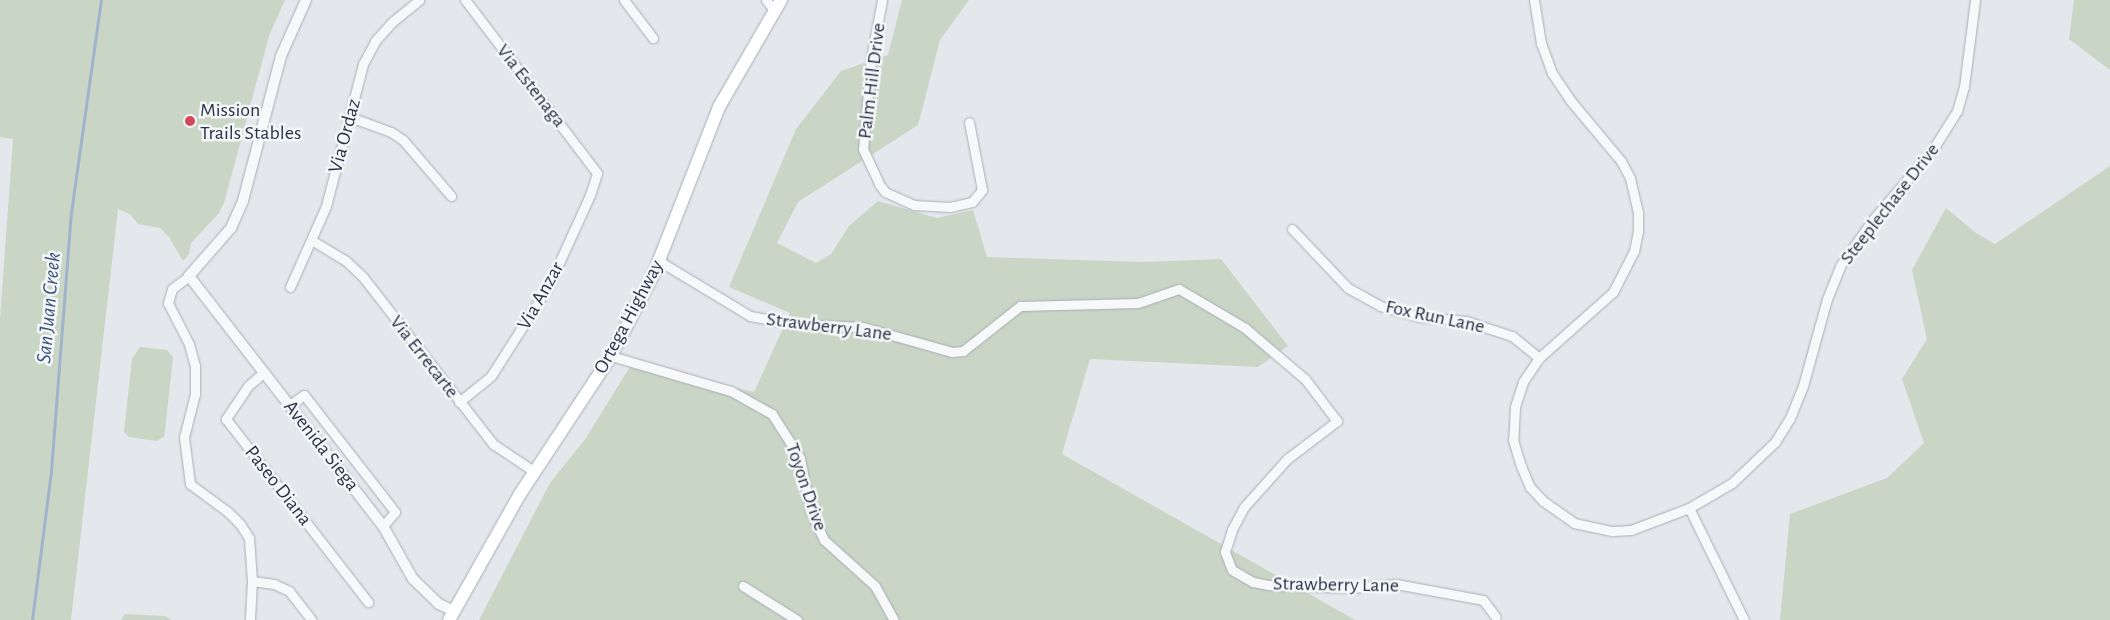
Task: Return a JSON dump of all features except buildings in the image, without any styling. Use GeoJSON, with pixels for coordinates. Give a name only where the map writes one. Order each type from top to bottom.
{"type":"FeatureCollection","features":[{"type":"Feature","properties":{"kind":"main road","name":"Ortega Highway"},"geometry":{"type":"LineString","coordinates":[[451,615],[535,472],[611,356],[660,261],[719,107],[774,3]]}},
{"type":"Feature","properties":{"kind":"street"},"geometry":{"type":"LineString","coordinates":[[250,620],[252,580],[249,538],[240,524],[190,484],[184,437],[195,394],[195,366],[190,344],[168,303],[172,289],[189,276],[230,228],[243,201],[281,56],[306,0]]}},
{"type":"Feature","properties":{"kind":"street","name":"Via Ordaz"},"geometry":{"type":"LineString","coordinates":[[290,287],[313,240],[326,206],[363,64],[375,41],[392,22],[420,0]]}},
{"type":"Feature","properties":{"kind":"street","name":"Via Estenaga"},"geometry":{"type":"LineString","coordinates":[[465,0],[596,173]]}},
{"type":"Feature","properties":{"kind":"street"},"geometry":{"type":"LineString","coordinates":[[624,0],[654,38]]}},
{"type":"Feature","properties":{"kind":"street","name":"Palm Hill Drive"},"geometry":{"type":"LineString","coordinates":[[882,0],[871,58],[864,150],[879,184],[885,192],[914,205],[950,206],[972,202],[982,190],[969,122]]}},
{"type":"Feature","properties":{"kind":"street","name":"Steeplechase Drive"},"geometry":{"type":"LineString","coordinates":[[1534,0],[1541,43],[1552,73],[1570,100],[1621,161],[1630,178],[1638,212],[1634,251],[1622,279],[1598,307],[1539,358],[1523,382],[1515,407],[1513,440],[1520,466],[1530,486],[1543,501],[1574,523],[1613,531],[1645,526],[1689,508],[1732,483],[1775,442],[1790,418],[1840,266],[1871,222],[1933,149],[1957,110],[1964,87],[1975,0]]}},
{"type":"Feature","properties":{"kind":"street"},"geometry":{"type":"LineString","coordinates":[[350,117],[391,132],[403,140],[451,196]]}},
{"type":"Feature","properties":{"kind":"street","name":"Via Anzar"},"geometry":{"type":"LineString","coordinates":[[459,402],[491,376],[550,285],[590,195],[596,173]]}},
{"type":"Feature","properties":{"kind":"street","name":"Fox Run Lane"},"geometry":{"type":"LineString","coordinates":[[1292,229],[1348,288],[1380,306],[1420,317],[1466,321],[1503,333],[1512,336],[1539,358]]}},
{"type":"Feature","properties":{"kind":"street","name":"Via Errecarte"},"geometry":{"type":"LineString","coordinates":[[313,240],[346,261],[363,278],[493,444],[535,472]]}},
{"type":"Feature","properties":{"kind":"street","name":"Strawberry Lane"},"geometry":{"type":"LineString","coordinates":[[660,261],[750,316],[793,324],[863,327],[952,352],[963,351],[1020,306],[1138,304],[1179,289],[1245,328],[1305,379],[1337,421],[1287,460],[1244,507],[1232,530],[1225,552],[1232,570],[1253,582],[1268,584],[1351,588],[1396,584],[1483,600],[1496,617]]}},
{"type":"Feature","properties":{"kind":"street","name":"Avenida Siega"},"geometry":{"type":"LineString","coordinates":[[189,276],[383,526],[413,579],[451,615]]}},
{"type":"Feature","properties":{"kind":"street","name":"Toyon Drive"},"geometry":{"type":"LineString","coordinates":[[611,356],[731,391],[772,414],[800,458],[810,510],[824,540],[875,586],[894,620]]}},
{"type":"Feature","properties":{"kind":"street","name":"Paseo Diana"},"geometry":{"type":"LineString","coordinates":[[264,372],[248,386],[226,419],[368,602]]}},
{"type":"Feature","properties":{"kind":"street"},"geometry":{"type":"LineString","coordinates":[[290,405],[304,395],[395,512],[383,526]]}},
{"type":"Feature","properties":{"kind":"street"},"geometry":{"type":"LineString","coordinates":[[1689,508],[1744,620]]}},
{"type":"Feature","properties":{"kind":"street"},"geometry":{"type":"LineString","coordinates":[[252,580],[274,584],[289,591],[312,620]]}},
{"type":"Feature","properties":{"kind":"street"},"geometry":{"type":"LineString","coordinates":[[743,586],[797,620]]}},
{"type":"Feature","properties":{"kind":"green space"},"geometry":{"type":"Polygon","coordinates":[[[0,0],[285,0],[269,36],[224,203],[219,213],[191,243],[189,254],[183,261],[169,237],[160,228],[138,224],[130,214],[118,209],[71,620],[0,620],[0,319],[13,139],[0,137],[0,0]]]}},
{"type":"Feature","properties":{"kind":"green space"},"geometry":{"type":"Polygon","coordinates":[[[902,0],[969,0],[940,40],[918,125],[798,202],[777,243],[816,263],[831,254],[849,226],[878,201],[937,218],[973,210],[987,257],[1143,262],[1221,259],[1288,346],[1258,367],[1090,359],[1062,454],[1355,620],[479,620],[550,483],[586,438],[631,365],[754,392],[790,313],[729,287],[796,129],[841,71],[888,55],[902,0]]]}},
{"type":"Feature","properties":{"kind":"green space"},"geometry":{"type":"Polygon","coordinates":[[[2074,0],[2110,0],[2110,70],[2069,39],[2074,0]]]}},
{"type":"Feature","properties":{"kind":"green space"},"geometry":{"type":"Polygon","coordinates":[[[2110,166],[2110,620],[1780,620],[1790,514],[1887,478],[1924,443],[1902,379],[1927,339],[1912,270],[1946,208],[1976,233],[1995,244],[2110,166]]]}},
{"type":"Feature","properties":{"kind":"green space"},"geometry":{"type":"Polygon","coordinates":[[[140,347],[167,350],[173,357],[164,437],[156,441],[129,437],[124,432],[132,359],[140,347]]]}},
{"type":"Feature","properties":{"kind":"green space"},"geometry":{"type":"Polygon","coordinates":[[[125,614],[165,616],[172,620],[121,620],[125,614]]]}},
{"type":"Feature","properties":{"kind":"waterway","name":"San Juan Creek"},"geometry":{"type":"LineString","coordinates":[[32,620],[51,471],[71,213],[101,0]]}},
{"type":"Feature","properties":{"kind":"place","name":"Mission Trails Stables"},"geometry":{"type":"Point","coordinates":[190,121]}}]}
